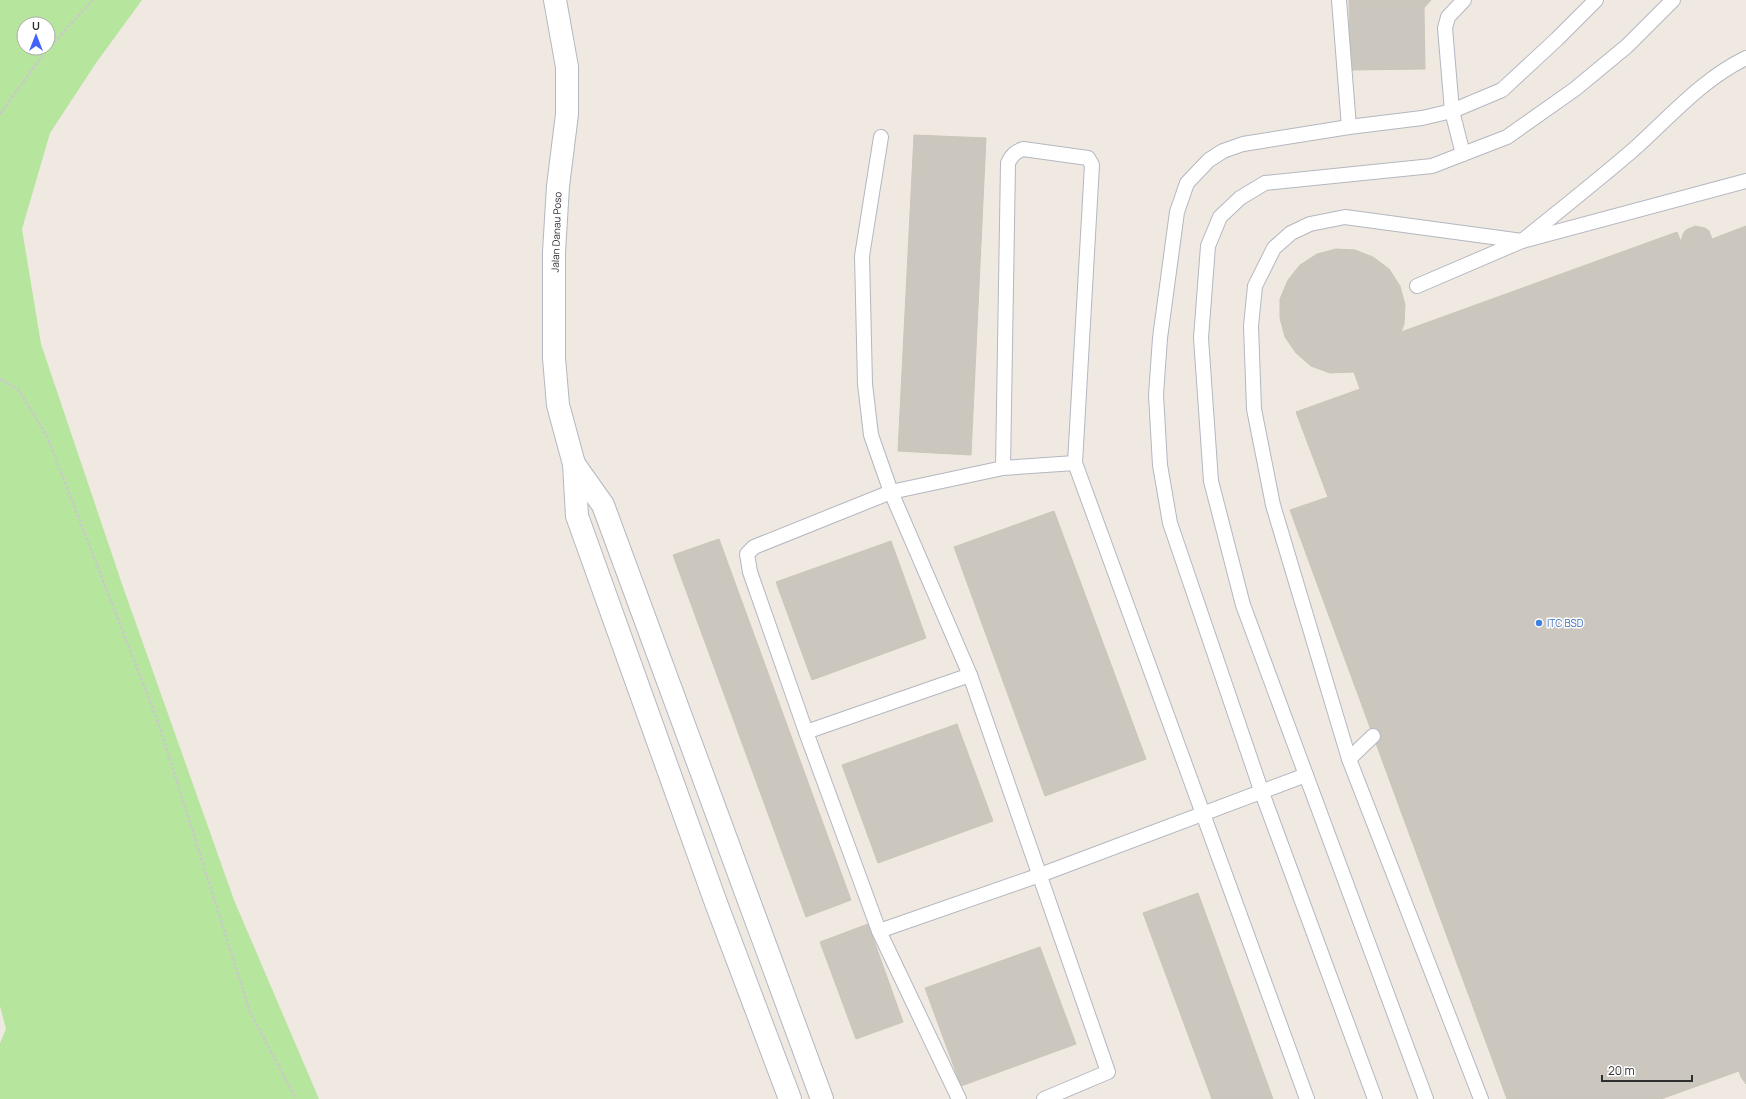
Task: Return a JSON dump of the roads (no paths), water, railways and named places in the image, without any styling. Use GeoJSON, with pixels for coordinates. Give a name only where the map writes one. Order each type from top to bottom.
{"type":"FeatureCollection","features":[{"type":"Feature","properties":{"kind":"street","name":"Jalan Danau Poso"},"geometry":{"type":"LineString","coordinates":[[555,0],[567,67],[567,114],[558,186],[554,252],[554,358],[558,405],[574,464]]}},
{"type":"Feature","properties":{"kind":"street"},"geometry":{"type":"LineString","coordinates":[[574,464],[577,516],[642,702],[790,1099]]}},
{"type":"Feature","properties":{"kind":"street"},"geometry":{"type":"LineString","coordinates":[[574,464],[603,505],[822,1099]]}},
{"type":"Feature","properties":{"kind":"lane"},"geometry":{"type":"LineString","coordinates":[[1339,0],[1349,127]]}},
{"type":"Feature","properties":{"kind":"lane"},"geometry":{"type":"LineString","coordinates":[[1463,154],[1452,111],[1445,28],[1448,17],[1464,0]]}},
{"type":"Feature","properties":{"kind":"lane"},"geometry":{"type":"LineString","coordinates":[[1375,1099],[1261,790],[1170,523],[1160,466],[1157,403],[1160,338],[1177,212],[1187,184],[1209,160],[1223,151],[1243,144],[1349,127],[1422,118],[1452,111],[1502,90],[1596,0]]}},
{"type":"Feature","properties":{"kind":"lane"},"geometry":{"type":"LineString","coordinates":[[1426,1099],[1243,606],[1211,481],[1200,338],[1208,246],[1220,217],[1240,198],[1265,184],[1432,166],[1506,137],[1575,89],[1627,46],[1673,0]]}},
{"type":"Feature","properties":{"kind":"lane"},"geometry":{"type":"LineString","coordinates":[[1481,1099],[1349,759],[1272,505],[1254,409],[1251,326],[1255,286],[1274,248],[1291,233],[1310,224],[1345,217],[1522,241],[1634,149],[1674,110],[1704,84],[1733,64],[1746,58]]}},
{"type":"Feature","properties":{"kind":"lane"},"geometry":{"type":"LineString","coordinates":[[881,137],[862,256],[865,384],[871,435],[891,492],[970,675],[1108,1072],[1044,1099]]}},
{"type":"Feature","properties":{"kind":"lane"},"geometry":{"type":"LineString","coordinates":[[1003,468],[1008,167],[1011,156],[1016,151],[1023,149],[1088,158],[1092,165],[1075,463],[1307,1099]]}},
{"type":"Feature","properties":{"kind":"lane"},"geometry":{"type":"LineString","coordinates":[[1417,286],[1522,241],[1746,181]]}},
{"type":"Feature","properties":{"kind":"lane"},"geometry":{"type":"LineString","coordinates":[[960,1099],[879,931],[806,732],[750,572],[748,554],[754,547],[891,492],[1003,468],[1075,463]]}},
{"type":"Feature","properties":{"kind":"lane"},"geometry":{"type":"LineString","coordinates":[[806,732],[970,675]]}},
{"type":"Feature","properties":{"kind":"lane"},"geometry":{"type":"LineString","coordinates":[[1349,759],[1373,736]]}},
{"type":"Feature","properties":{"kind":"lane"},"geometry":{"type":"LineString","coordinates":[[879,931],[1040,875],[1202,812],[1306,775]]}},
{"type":"Feature","properties":{"kind":"place","name":"ITC BSD"},"geometry":{"type":"Point","coordinates":[1539,623]}}]}
